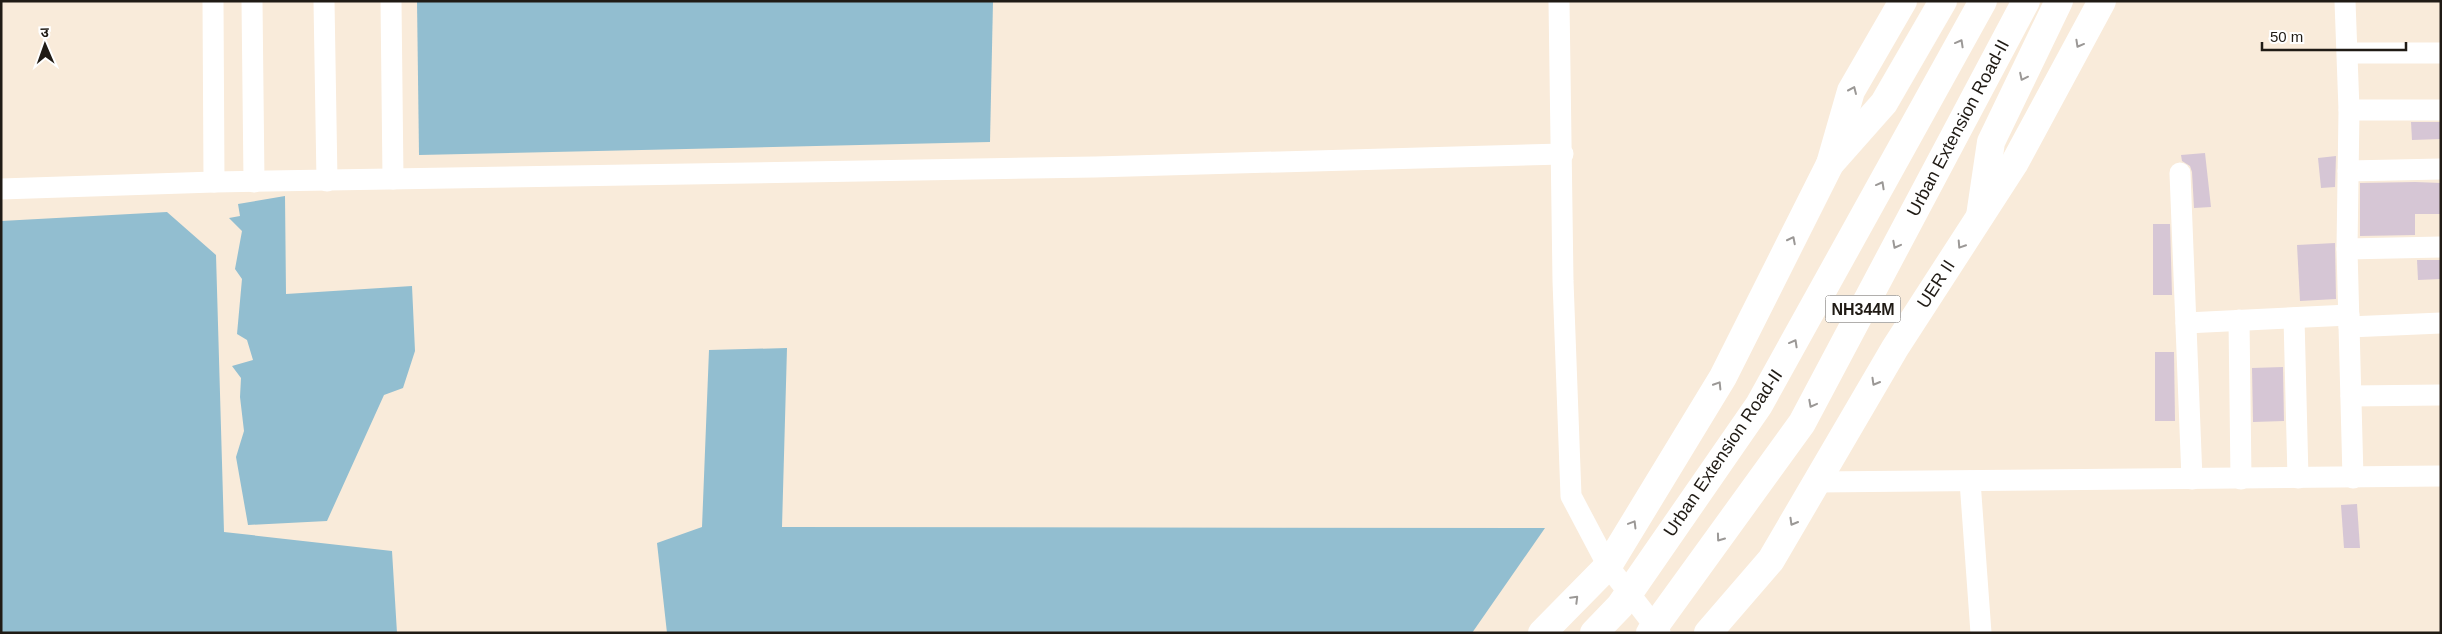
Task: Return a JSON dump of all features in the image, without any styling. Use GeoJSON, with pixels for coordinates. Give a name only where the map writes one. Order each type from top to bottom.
{"type":"FeatureCollection","features":[{"type":"Feature","properties":{"kind":"main road"},"geometry":{"type":"LineString","coordinates":[[1542,633],[1608,566],[1723,377],[1830,164],[1851,91],[1903,1]]}},
{"type":"Feature","properties":{"kind":"main road"},"geometry":{"type":"LineString","coordinates":[[1830,164],[1884,103],[1942,1]]}},
{"type":"Feature","properties":{"kind":"main road","name":"Urban Extension Road-II"},"geometry":{"type":"LineString","coordinates":[[1594,633],[1630,590],[1759,405],[1983,1]]}},
{"type":"Feature","properties":{"kind":"main road","name":"Urban Extension Road-II"},"geometry":{"type":"LineString","coordinates":[[1655,631],[1674,600],[1802,423],[2026,1]]}},
{"type":"Feature","properties":{"kind":"main road"},"geometry":{"type":"LineString","coordinates":[[1980,216],[1992,142],[2059,1]]}},
{"type":"Feature","properties":{"kind":"main road","name":"UER II"},"geometry":{"type":"LineString","coordinates":[[1708,633],[1771,560],[1895,348],[2014,164],[2102,1]]}},
{"type":"Feature","properties":{"kind":"street"},"geometry":{"type":"LineString","coordinates":[[213,1],[214,182]]}},
{"type":"Feature","properties":{"kind":"street"},"geometry":{"type":"LineString","coordinates":[[252,1],[254,182]]}},
{"type":"Feature","properties":{"kind":"street"},"geometry":{"type":"LineString","coordinates":[[324,1],[327,181]]}},
{"type":"Feature","properties":{"kind":"street"},"geometry":{"type":"LineString","coordinates":[[391,1],[394,179]]}},
{"type":"Feature","properties":{"kind":"street"},"geometry":{"type":"LineString","coordinates":[[1559,1],[1563,154],[1563,281],[1571,496],[1608,566],[1630,590],[1655,631]]}},
{"type":"Feature","properties":{"kind":"street"},"geometry":{"type":"LineString","coordinates":[[2345,1],[2348,52],[2347,249],[2353,478]]}},
{"type":"Feature","properties":{"kind":"street"},"geometry":{"type":"LineString","coordinates":[[2348,52],[2441,53]]}},
{"type":"Feature","properties":{"kind":"street"},"geometry":{"type":"LineString","coordinates":[[2348,110],[2441,110]]}},
{"type":"Feature","properties":{"kind":"street"},"geometry":{"type":"LineString","coordinates":[[1,190],[214,182],[1095,167],[1563,154]]}},
{"type":"Feature","properties":{"kind":"street"},"geometry":{"type":"LineString","coordinates":[[2348,171],[2441,169]]}},
{"type":"Feature","properties":{"kind":"street"},"geometry":{"type":"LineString","coordinates":[[2180,173],[2192,479]]}},
{"type":"Feature","properties":{"kind":"street"},"geometry":{"type":"LineString","coordinates":[[2347,249],[2441,247]]}},
{"type":"Feature","properties":{"kind":"street"},"geometry":{"type":"LineString","coordinates":[[2186,323],[2294,318],[2441,323]]}},
{"type":"Feature","properties":{"kind":"street"},"geometry":{"type":"LineString","coordinates":[[2294,318],[2298,478]]}},
{"type":"Feature","properties":{"kind":"street"},"geometry":{"type":"LineString","coordinates":[[2239,320],[2241,479]]}},
{"type":"Feature","properties":{"kind":"street"},"geometry":{"type":"LineString","coordinates":[[2351,396],[2441,395]]}},
{"type":"Feature","properties":{"kind":"street"},"geometry":{"type":"LineString","coordinates":[[1816,482],[2441,476]]}},
{"type":"Feature","properties":{"kind":"street"},"geometry":{"type":"LineString","coordinates":[[1970,481],[1981,633]]}},
{"type":"Feature","properties":{"kind":"water"},"geometry":{"type":"Polygon","coordinates":[[[417,1],[993,1],[990,142],[419,155],[417,1]]]}},
{"type":"Feature","properties":{"kind":"water"},"geometry":{"type":"Polygon","coordinates":[[[285,196],[286,294],[412,286],[415,351],[403,388],[384,395],[327,521],[248,525],[236,457],[244,431],[240,397],[241,378],[232,366],[253,360],[247,340],[237,334],[242,279],[235,269],[242,231],[229,218],[240,216],[238,204],[285,196]]]}},
{"type":"Feature","properties":{"kind":"water"},"geometry":{"type":"Polygon","coordinates":[[[167,212],[216,255],[224,532],[392,551],[397,633],[1,633],[1,221],[167,212]]]}},
{"type":"Feature","properties":{"kind":"water"},"geometry":{"type":"Polygon","coordinates":[[[787,348],[782,527],[1545,528],[1472,633],[667,633],[657,543],[702,527],[709,350],[787,348]]]}},
{"type":"Feature","properties":{"kind":"building"},"geometry":{"type":"Polygon","coordinates":[[[2411,122],[2441,122],[2441,139],[2412,140],[2411,122]]]}},
{"type":"Feature","properties":{"kind":"building"},"geometry":{"type":"Polygon","coordinates":[[[2205,153],[2211,207],[2194,208],[2192,172],[2190,166],[2182,161],[2181,155],[2205,153]]]}},
{"type":"Feature","properties":{"kind":"building"},"geometry":{"type":"Polygon","coordinates":[[[2336,156],[2335,187],[2321,188],[2318,158],[2336,156]]]}},
{"type":"Feature","properties":{"kind":"building"},"geometry":{"type":"Polygon","coordinates":[[[2360,183],[2441,183],[2441,214],[2415,214],[2415,235],[2360,236],[2360,183]]]}},
{"type":"Feature","properties":{"kind":"building"},"geometry":{"type":"Polygon","coordinates":[[[2153,224],[2170,224],[2172,295],[2153,295],[2153,224]]]}},
{"type":"Feature","properties":{"kind":"building"},"geometry":{"type":"Polygon","coordinates":[[[2335,243],[2336,299],[2300,301],[2297,245],[2335,243]]]}},
{"type":"Feature","properties":{"kind":"building"},"geometry":{"type":"Polygon","coordinates":[[[2417,260],[2441,260],[2441,279],[2418,280],[2417,260]]]}},
{"type":"Feature","properties":{"kind":"building"},"geometry":{"type":"Polygon","coordinates":[[[2155,352],[2174,352],[2175,421],[2155,421],[2155,352]]]}},
{"type":"Feature","properties":{"kind":"building"},"geometry":{"type":"Polygon","coordinates":[[[2283,367],[2284,421],[2253,422],[2252,368],[2283,367]]]}},
{"type":"Feature","properties":{"kind":"building"},"geometry":{"type":"Polygon","coordinates":[[[2357,504],[2360,548],[2344,548],[2341,505],[2357,504]]]}}]}
